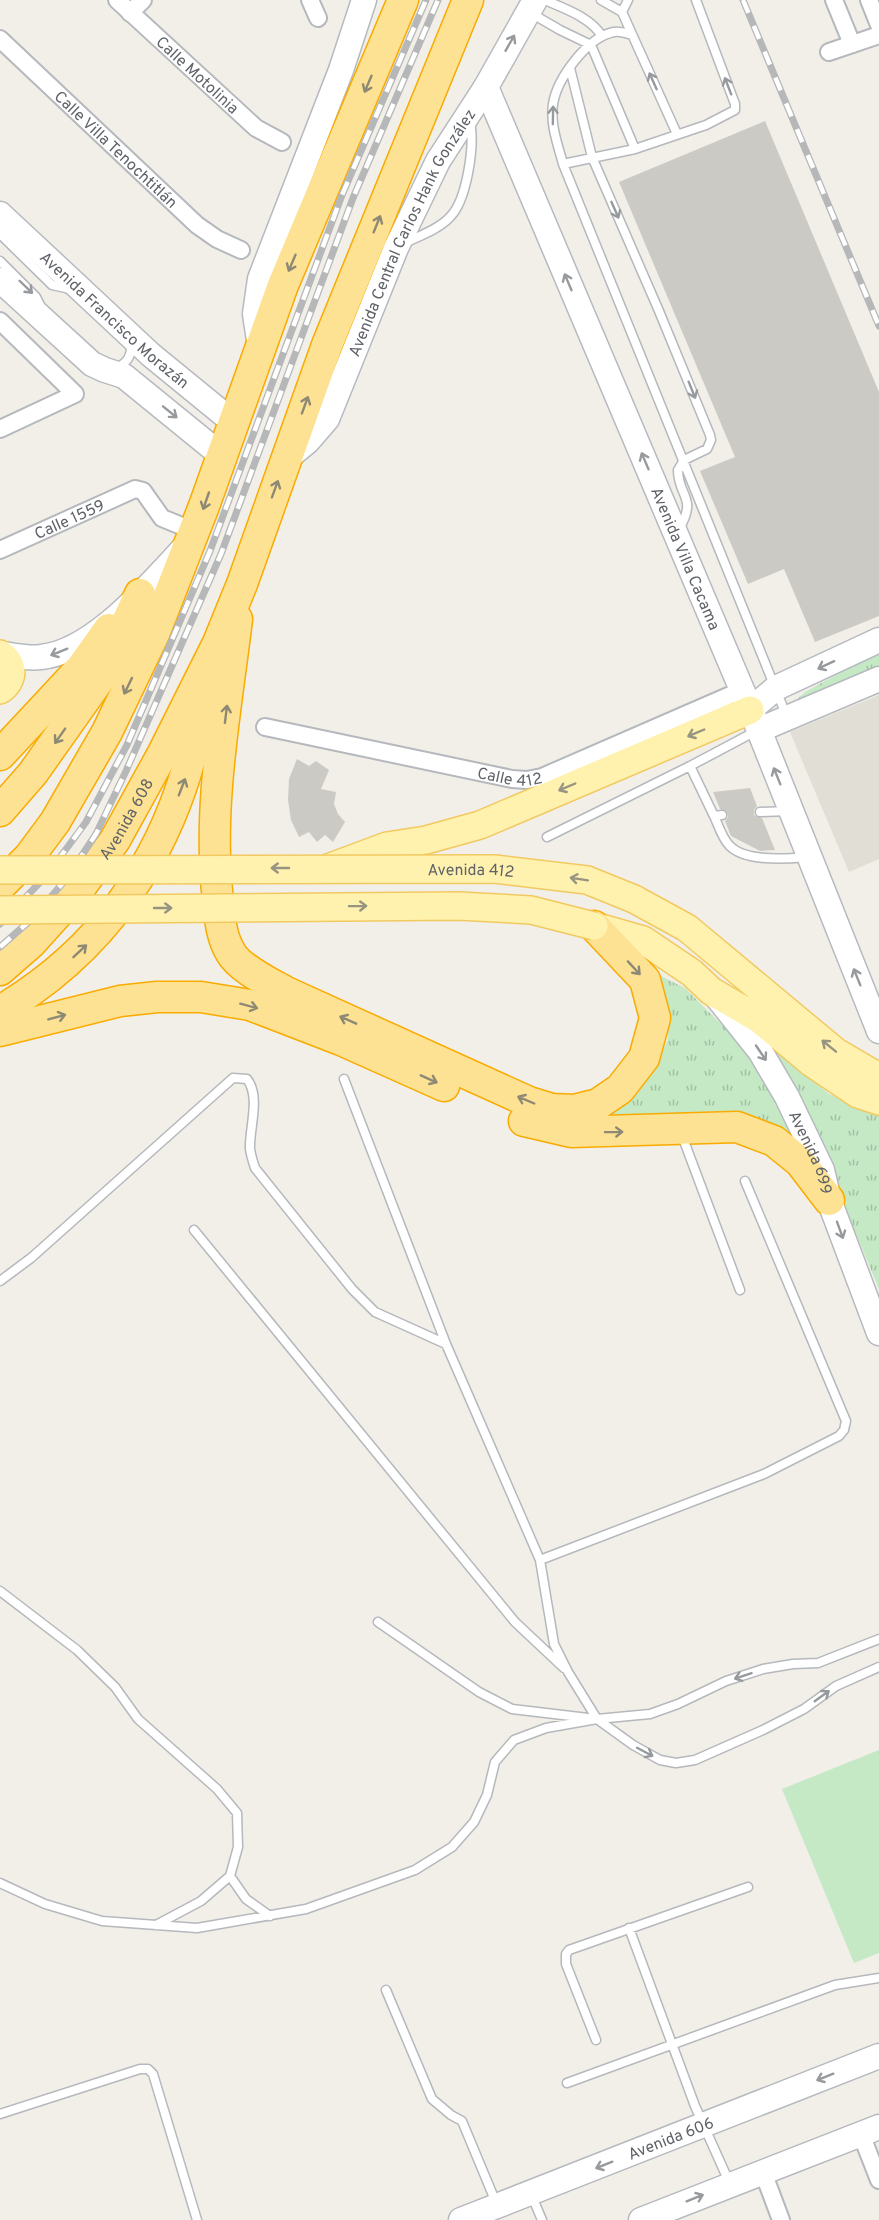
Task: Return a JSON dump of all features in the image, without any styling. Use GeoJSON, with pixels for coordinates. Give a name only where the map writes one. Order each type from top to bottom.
{"type":"FeatureCollection","features":[{"type":"Feature","properties":{"kind":"highway"},"geometry":{"type":"LineString","coordinates":[[0,886],[29,857],[55,822],[107,732],[154,634],[283,285],[403,0]]}},
{"type":"Feature","properties":{"kind":"highway","name":"Avenida Central Carlos Hank González"},"geometry":{"type":"LineString","coordinates":[[213,652],[242,584],[327,345],[468,0]]}},
{"type":"Feature","properties":{"kind":"highway"},"geometry":{"type":"LineString","coordinates":[[242,584],[219,772],[216,820],[215,877],[220,922],[222,934],[231,955],[250,970],[286,992],[530,1102],[552,1109],[574,1110],[598,1104],[620,1089],[644,1058],[655,1018],[645,980],[594,926]]}},
{"type":"Feature","properties":{"kind":"highway"},"geometry":{"type":"LineString","coordinates":[[0,811],[33,773],[103,674],[141,594]]}},
{"type":"Feature","properties":{"kind":"highway"},"geometry":{"type":"LineString","coordinates":[[0,755],[82,667],[116,619]]}},
{"type":"Feature","properties":{"kind":"highway"},"geometry":{"type":"LineString","coordinates":[[0,1011],[32,992],[94,937],[130,892],[161,840],[185,778],[200,722],[213,652]]}},
{"type":"Feature","properties":{"kind":"highway","name":"Avenida 608"},"geometry":{"type":"LineString","coordinates":[[0,970],[31,943],[76,892],[115,840],[164,753],[213,652]]}},
{"type":"Feature","properties":{"kind":"highway"},"geometry":{"type":"LineString","coordinates":[[0,1030],[120,1001],[157,997],[201,997],[250,1005],[341,1040],[531,1124],[571,1132],[737,1127],[774,1141],[800,1162],[829,1200]]}},
{"type":"Feature","properties":{"kind":"main road"},"geometry":{"type":"LineString","coordinates":[[0,654],[7,658],[12,669],[9,682],[0,690]]}},
{"type":"Feature","properties":{"kind":"main road"},"geometry":{"type":"LineString","coordinates":[[328,868],[387,846],[426,840],[480,825],[750,710]]}},
{"type":"Feature","properties":{"kind":"main road","name":"Avenida 412"},"geometry":{"type":"LineString","coordinates":[[0,870],[495,868],[587,880],[634,899],[687,928],[836,1052],[879,1077]]}},
{"type":"Feature","properties":{"kind":"main road"},"geometry":{"type":"LineString","coordinates":[[0,910],[459,906],[531,910],[643,940],[692,973],[711,991],[759,1019],[813,1063],[858,1094],[879,1101]]}},
{"type":"Feature","properties":{"kind":"street","name":"Calle Motolinia"},"geometry":{"type":"LineString","coordinates":[[117,0],[256,128],[282,142]]}},
{"type":"Feature","properties":{"kind":"street"},"geometry":{"type":"LineString","coordinates":[[130,13],[143,0]]}},
{"type":"Feature","properties":{"kind":"street"},"geometry":{"type":"LineString","coordinates":[[310,0],[318,18]]}},
{"type":"Feature","properties":{"kind":"street"},"geometry":{"type":"LineString","coordinates":[[260,346],[255,314],[260,279],[341,70],[364,0]]}},
{"type":"Feature","properties":{"kind":"street"},"geometry":{"type":"LineString","coordinates":[[834,0],[852,44]]}},
{"type":"Feature","properties":{"kind":"street"},"geometry":{"type":"LineString","coordinates":[[868,0],[879,25]]}},
{"type":"Feature","properties":{"kind":"street","name":"Avenida Central Carlos Hank González"},"geometry":{"type":"LineString","coordinates":[[285,460],[308,441],[327,419],[396,248],[438,161],[536,4]]}},
{"type":"Feature","properties":{"kind":"street"},"geometry":{"type":"LineString","coordinates":[[829,52],[879,35]]}},
{"type":"Feature","properties":{"kind":"street","name":"Calle Villa Tenochtitlán"},"geometry":{"type":"LineString","coordinates":[[0,39],[197,225],[217,239],[241,250]]}},
{"type":"Feature","properties":{"kind":"street","name":"Avenida Villa Cacama"},"geometry":{"type":"LineString","coordinates":[[486,87],[750,710],[879,1031]]}},
{"type":"Feature","properties":{"kind":"street","name":"Avenida Francisco Morazán"},"geometry":{"type":"LineString","coordinates":[[0,214],[151,355],[233,422]]}},
{"type":"Feature","properties":{"kind":"street","name":"Avenida Francisco Morazán"},"geometry":{"type":"LineString","coordinates":[[0,280],[92,364],[124,376],[221,454]]}},
{"type":"Feature","properties":{"kind":"street"},"geometry":{"type":"LineString","coordinates":[[0,321],[75,394],[0,429]]}},
{"type":"Feature","properties":{"kind":"street"},"geometry":{"type":"LineString","coordinates":[[124,376],[132,367],[151,355]]}},
{"type":"Feature","properties":{"kind":"street","name":"Calle 1559"},"geometry":{"type":"LineString","coordinates":[[0,550],[130,490],[139,489],[162,518],[192,536]]}},
{"type":"Feature","properties":{"kind":"street"},"geometry":{"type":"LineString","coordinates":[[0,654],[39,658],[78,644],[116,619],[192,536]]}},
{"type":"Feature","properties":{"kind":"street"},"geometry":{"type":"LineString","coordinates":[[750,710],[776,688],[879,640]]}},
{"type":"Feature","properties":{"kind":"street"},"geometry":{"type":"LineString","coordinates":[[750,710],[787,718],[879,679]]}},
{"type":"Feature","properties":{"kind":"street","name":"Calle 412"},"geometry":{"type":"LineString","coordinates":[[265,727],[501,777],[527,780],[750,710]]}},
{"type":"Feature","properties":{"kind":"street","name":"Avenida 699"},"geometry":{"type":"LineString","coordinates":[[711,991],[760,1051],[787,1097],[822,1170],[829,1200],[879,1333]]}},
{"type":"Feature","properties":{"kind":"street","name":"Avenida 606"},"geometry":{"type":"LineString","coordinates":[[461,2220],[879,2056]]}},
{"type":"Feature","properties":{"kind":"street"},"geometry":{"type":"LineString","coordinates":[[641,2220],[870,2130],[879,2180]]}},
{"type":"Feature","properties":{"kind":"street"},"geometry":{"type":"LineString","coordinates":[[763,2172],[781,2220]]}},
{"type":"Feature","properties":{"kind":"lane"},"geometry":{"type":"LineString","coordinates":[[601,0],[624,4],[632,35],[677,134]]}},
{"type":"Feature","properties":{"kind":"lane"},"geometry":{"type":"LineString","coordinates":[[563,164],[635,149],[706,124],[735,110],[735,104],[696,0]]}},
{"type":"Feature","properties":{"kind":"lane"},"geometry":{"type":"LineString","coordinates":[[536,4],[560,30],[591,45],[635,149]]}},
{"type":"Feature","properties":{"kind":"lane"},"geometry":{"type":"LineString","coordinates":[[536,4],[588,21],[598,28],[603,36]]}},
{"type":"Feature","properties":{"kind":"lane"},"geometry":{"type":"LineString","coordinates":[[632,35],[615,32],[603,36],[577,56],[559,86],[553,104],[552,125],[563,164],[787,718]]}},
{"type":"Feature","properties":{"kind":"lane"},"geometry":{"type":"LineString","coordinates":[[570,68],[592,157],[710,435],[711,440],[707,449],[684,460],[678,470],[689,503],[686,517],[676,533]]}},
{"type":"Feature","properties":{"kind":"lane"},"geometry":{"type":"LineString","coordinates":[[396,248],[434,229],[449,219],[456,209],[470,164],[472,133],[468,113]]}},
{"type":"Feature","properties":{"kind":"lane"},"geometry":{"type":"LineString","coordinates":[[0,234],[52,285],[82,291]]}},
{"type":"Feature","properties":{"kind":"lane"},"geometry":{"type":"LineString","coordinates":[[0,261],[36,297],[41,306],[41,317]]}},
{"type":"Feature","properties":{"kind":"lane"},"geometry":{"type":"LineString","coordinates":[[92,364],[106,369],[116,369],[127,362],[131,350],[127,332]]}},
{"type":"Feature","properties":{"kind":"lane"},"geometry":{"type":"LineString","coordinates":[[547,837],[690,766],[750,710]]}},
{"type":"Feature","properties":{"kind":"lane"},"geometry":{"type":"LineString","coordinates":[[690,766],[718,815],[729,845],[742,852],[770,860],[809,856]]}},
{"type":"Feature","properties":{"kind":"lane"},"geometry":{"type":"LineString","coordinates":[[759,812],[791,811]]}},
{"type":"Feature","properties":{"kind":"lane"},"geometry":{"type":"LineString","coordinates":[[0,1281],[31,1257],[232,1078],[247,1079],[252,1085],[250,1152],[255,1168],[352,1289],[375,1312],[446,1344]]}},
{"type":"Feature","properties":{"kind":"lane"},"geometry":{"type":"LineString","coordinates":[[344,1079],[446,1344],[540,1560],[554,1644],[597,1719],[633,1745],[660,1760],[676,1763],[695,1760],[763,1731],[804,1709],[836,1686],[879,1667]]}},
{"type":"Feature","properties":{"kind":"lane"},"geometry":{"type":"LineString","coordinates":[[680,1129],[740,1290]]}},
{"type":"Feature","properties":{"kind":"lane"},"geometry":{"type":"LineString","coordinates":[[540,1560],[764,1474],[839,1436],[844,1430],[846,1421],[745,1181]]}},
{"type":"Feature","properties":{"kind":"lane"},"geometry":{"type":"LineString","coordinates":[[194,1230],[515,1622],[568,1672]]}},
{"type":"Feature","properties":{"kind":"lane"},"geometry":{"type":"LineString","coordinates":[[0,1591],[77,1650],[115,1687],[138,1719],[217,1789],[237,1813],[238,1847],[230,1876],[201,1901],[156,1925]]}},
{"type":"Feature","properties":{"kind":"lane"},"geometry":{"type":"LineString","coordinates":[[378,1622],[479,1692],[512,1709],[597,1719]]}},
{"type":"Feature","properties":{"kind":"lane"},"geometry":{"type":"LineString","coordinates":[[0,1883],[45,1904],[102,1921],[197,1928],[306,1909],[415,1870],[452,1847],[474,1822],[487,1794],[495,1762],[514,1740],[546,1728],[597,1719],[650,1714],[678,1704],[726,1681],[763,1669],[818,1663],[879,1639]]}},
{"type":"Feature","properties":{"kind":"lane"},"geometry":{"type":"LineString","coordinates":[[230,1876],[246,1899],[270,1916]]}},
{"type":"Feature","properties":{"kind":"lane"},"geometry":{"type":"LineString","coordinates":[[596,2040],[566,1964],[566,1954],[574,1947],[748,1887]]}},
{"type":"Feature","properties":{"kind":"lane"},"geometry":{"type":"LineString","coordinates":[[629,1928],[703,2126],[730,2184]]}},
{"type":"Feature","properties":{"kind":"lane"},"geometry":{"type":"LineString","coordinates":[[567,2083],[835,1985],[879,1978]]}},
{"type":"Feature","properties":{"kind":"lane"},"geometry":{"type":"LineString","coordinates":[[386,1990],[432,2099],[442,2110],[462,2121],[497,2206]]}},
{"type":"Feature","properties":{"kind":"lane"},"geometry":{"type":"LineString","coordinates":[[0,2114],[140,2069],[148,2069],[153,2074],[197,2220]]}},
{"type":"Feature","properties":{"kind":"lane"},"geometry":{"type":"LineString","coordinates":[[531,2194],[542,2220]]}},
{"type":"Feature","properties":{"kind":"shaded area"},"geometry":{"type":"Polygon","coordinates":[[[879,695],[879,859],[849,872],[790,732],[879,695]]]}},
{"type":"Feature","properties":{"kind":"green space"},"geometry":{"type":"Polygon","coordinates":[[[879,651],[879,667],[792,704],[805,692],[879,651]]]}},
{"type":"Feature","properties":{"kind":"green space"},"geometry":{"type":"Polygon","coordinates":[[[653,972],[685,988],[754,1057],[804,1152],[787,1138],[595,1123],[630,1098],[645,1082],[668,1040],[667,1002],[653,972]]]}},
{"type":"Feature","properties":{"kind":"green space"},"geometry":{"type":"Polygon","coordinates":[[[755,1032],[829,1094],[879,1115],[879,1289],[820,1147],[755,1032]]]}},
{"type":"Feature","properties":{"kind":"green space"},"geometry":{"type":"Polygon","coordinates":[[[879,1750],[879,1953],[854,1963],[782,1789],[879,1750]]]}},
{"type":"Feature","properties":{"kind":"building"},"geometry":{"type":"Polygon","coordinates":[[[765,121],[879,392],[879,616],[815,642],[784,569],[748,584],[700,471],[735,457],[619,182],[765,121]]]}},
{"type":"Feature","properties":{"kind":"building"},"geometry":{"type":"Polygon","coordinates":[[[297,759],[309,766],[316,761],[329,770],[321,789],[336,792],[334,804],[338,814],[345,822],[333,842],[325,835],[317,842],[309,832],[299,837],[291,820],[288,800],[289,779],[297,759]]]}},
{"type":"Feature","properties":{"kind":"building"},"geometry":{"type":"Polygon","coordinates":[[[750,788],[757,806],[754,815],[762,818],[775,850],[760,851],[731,836],[725,821],[728,817],[727,812],[720,809],[713,792],[750,788]]]}},
{"type":"Feature","properties":{"kind":"railway"},"geometry":{"type":"LineString","coordinates":[[0,924],[47,875],[86,822],[127,745],[210,551],[342,195],[426,0]]}},
{"type":"Feature","properties":{"kind":"railway"},"geometry":{"type":"LineString","coordinates":[[0,947],[33,918],[67,878],[96,834],[126,771],[221,554],[353,198],[438,0]]}},
{"type":"Feature","properties":{"kind":"railway"},"geometry":{"type":"LineString","coordinates":[[743,0],[879,326]]}}]}
